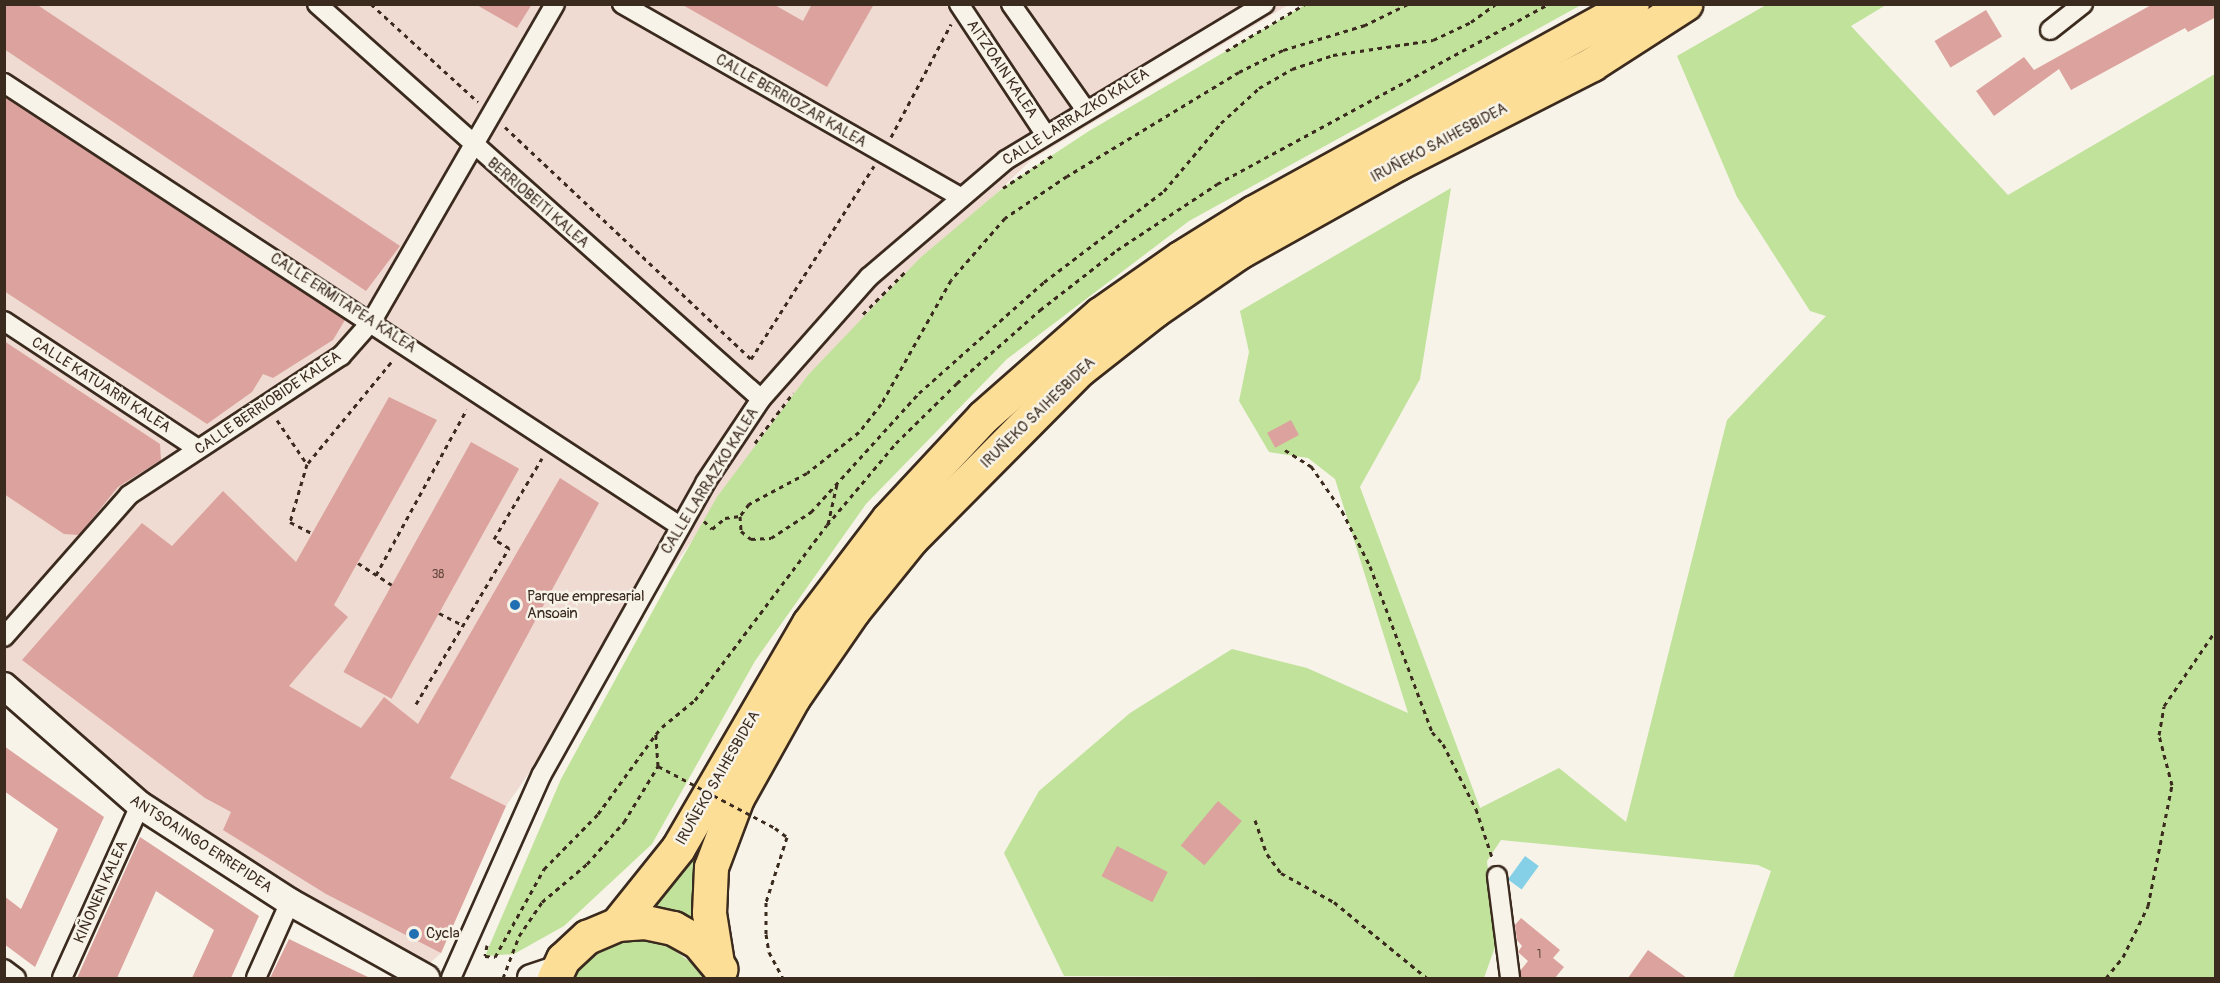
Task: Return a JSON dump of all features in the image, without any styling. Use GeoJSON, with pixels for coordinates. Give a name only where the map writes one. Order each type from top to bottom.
{"type":"FeatureCollection","features":[{"type":"Feature","properties":{"kind":"highway","name":"IRUÑEKO SAIHESBIDEA"},"geometry":{"type":"LineString","coordinates":[[617,924],[678,848],[809,623],[888,519],[983,417],[1100,314],[1180,258],[1254,212],[1632,4]]}},
{"type":"Feature","properties":{"kind":"highway","name":"IRUÑEKO SAIHESBIDEA"},"geometry":{"type":"LineString","coordinates":[[722,971],[709,913],[711,867],[737,798],[793,698],[854,611],[911,539],[1080,369],[1155,310],[1239,252],[1398,163],[1593,64],[1685,4]]}},
{"type":"Feature","properties":{"kind":"highway"},"geometry":{"type":"LineString","coordinates":[[547,975],[587,937],[617,924],[645,922],[673,928],[698,942],[722,971]]}},
{"type":"Feature","properties":{"kind":"street","name":"BERRIOBEITI KALEA"},"geometry":{"type":"LineString","coordinates":[[316,4],[761,399]]}},
{"type":"Feature","properties":{"kind":"street","name":"CALLE BERRIOBIDE KALEA"},"geometry":{"type":"LineString","coordinates":[[4,637],[129,495],[341,356],[372,321],[493,116],[555,4]]}},
{"type":"Feature","properties":{"kind":"street","name":"CALLE BERRIOZAR KALEA"},"geometry":{"type":"LineString","coordinates":[[622,4],[961,197]]}},
{"type":"Feature","properties":{"kind":"street"},"geometry":{"type":"LineString","coordinates":[[1011,4],[1085,109]]}},
{"type":"Feature","properties":{"kind":"street","name":"CALLE LARRAZKO KALEA"},"geometry":{"type":"LineString","coordinates":[[451,978],[542,774],[680,526],[761,399],[869,278],[961,197],[1046,134],[1085,109],[1265,4]]}},
{"type":"Feature","properties":{"kind":"street"},"geometry":{"type":"LineString","coordinates":[[2050,30],[2083,4]]}},
{"type":"Feature","properties":{"kind":"street","name":"AITZOAIN KALEA"},"geometry":{"type":"LineString","coordinates":[[959,5],[1046,134]]}},
{"type":"Feature","properties":{"kind":"street","name":"CALLE ERMITAPEA KALEA"},"geometry":{"type":"LineString","coordinates":[[4,83],[372,321],[680,526]]}},
{"type":"Feature","properties":{"kind":"street","name":"CALLE KATUARRI KALEA"},"geometry":{"type":"LineString","coordinates":[[4,321],[198,449]]}},
{"type":"Feature","properties":{"kind":"street","name":"ANTSOAINGO ERREPIDEA"},"geometry":{"type":"LineString","coordinates":[[4,686],[140,805],[290,902],[428,977]]}},
{"type":"Feature","properties":{"kind":"street","name":"KIÑONEN KALEA"},"geometry":{"type":"LineString","coordinates":[[62,978],[140,805]]}},
{"type":"Feature","properties":{"kind":"street"},"geometry":{"type":"LineString","coordinates":[[1497,876],[1509,978]]}},
{"type":"Feature","properties":{"kind":"street"},"geometry":{"type":"LineString","coordinates":[[256,978],[290,902]]}},
{"type":"Feature","properties":{"kind":"street"},"geometry":{"type":"LineString","coordinates":[[4,969],[16,978]]}},
{"type":"Feature","properties":{"kind":"path"},"geometry":{"type":"LineString","coordinates":[[371,4],[752,359],[883,153],[959,5]]}},
{"type":"Feature","properties":{"kind":"path"},"geometry":{"type":"LineString","coordinates":[[1223,53],[1305,4]]}},
{"type":"Feature","properties":{"kind":"path"},"geometry":{"type":"LineString","coordinates":[[1408,4],[1365,25],[1283,50],[1239,72],[1067,176],[1005,218],[951,280],[881,404],[860,432],[807,473],[748,504],[740,516],[745,536],[758,540],[771,538],[811,512],[919,393],[1053,275],[1164,191],[1228,116],[1259,88],[1292,69],[1333,55],[1433,40],[1471,22],[1496,4]]}},
{"type":"Feature","properties":{"kind":"path"},"geometry":{"type":"LineString","coordinates":[[996,194],[1061,150]]}},
{"type":"Feature","properties":{"kind":"path"},"geometry":{"type":"LineString","coordinates":[[857,320],[912,266]]}},
{"type":"Feature","properties":{"kind":"path"},"geometry":{"type":"LineString","coordinates":[[312,533],[290,522],[308,464],[393,360]]}},
{"type":"Feature","properties":{"kind":"path"},"geometry":{"type":"LineString","coordinates":[[751,449],[801,384]]}},
{"type":"Feature","properties":{"kind":"path"},"geometry":{"type":"LineString","coordinates":[[376,575],[467,409]]}},
{"type":"Feature","properties":{"kind":"path"},"geometry":{"type":"LineString","coordinates":[[277,419],[308,464]]}},
{"type":"Feature","properties":{"kind":"path"},"geometry":{"type":"LineString","coordinates":[[1284,450],[1311,466],[1326,482],[1370,566],[1432,732],[1443,744],[1476,809],[1497,876]]}},
{"type":"Feature","properties":{"kind":"path"},"geometry":{"type":"LineString","coordinates":[[416,704],[508,548],[494,539],[542,458]]}},
{"type":"Feature","properties":{"kind":"path"},"geometry":{"type":"LineString","coordinates":[[488,941],[485,956],[495,957],[544,869],[598,814],[656,734],[695,700],[827,525],[837,482]]}},
{"type":"Feature","properties":{"kind":"path"},"geometry":{"type":"LineString","coordinates":[[700,527],[708,513]]}},
{"type":"Feature","properties":{"kind":"path"},"geometry":{"type":"LineString","coordinates":[[704,521],[712,529],[725,518],[740,516]]}},
{"type":"Feature","properties":{"kind":"path"},"geometry":{"type":"LineString","coordinates":[[358,563],[392,585]]}},
{"type":"Feature","properties":{"kind":"path"},"geometry":{"type":"LineString","coordinates":[[439,613],[463,625]]}},
{"type":"Feature","properties":{"kind":"path"},"geometry":{"type":"LineString","coordinates":[[2106,978],[2123,957],[2148,906],[2172,785],[2159,735],[2164,706],[2213,642],[2216,630]]}},
{"type":"Feature","properties":{"kind":"path"},"geometry":{"type":"LineString","coordinates":[[503,978],[519,936],[542,902],[586,864],[624,822],[658,766],[656,734]]}},
{"type":"Feature","properties":{"kind":"path"},"geometry":{"type":"LineString","coordinates":[[658,766],[775,828],[787,837],[766,902],[766,934],[769,952],[783,978]]}},
{"type":"Feature","properties":{"kind":"path"},"geometry":{"type":"LineString","coordinates":[[1255,820],[1267,854],[1281,873],[1334,902],[1427,978]]}},
{"type":"Feature","properties":{"kind":"shaded area"},"geometry":{"type":"Polygon","coordinates":[[[4,5],[1288,5],[1031,160],[808,375],[506,806],[441,953],[418,974],[116,787],[5,686],[4,5]]]}},
{"type":"Feature","properties":{"kind":"green space"},"geometry":{"type":"Polygon","coordinates":[[[1305,5],[1581,5],[1189,221],[1007,359],[866,504],[755,661],[652,844],[564,926],[514,954],[485,956],[561,779],[668,583],[717,497],[808,375],[920,258],[1004,187],[1089,131],[1305,5]]]}},
{"type":"Feature","properties":{"kind":"green space"},"geometry":{"type":"Polygon","coordinates":[[[1766,5],[1886,5],[1851,26],[2008,195],[2215,74],[2215,978],[1733,978],[1771,871],[1758,865],[1501,840],[1487,861],[1495,947],[1484,978],[1064,976],[1004,853],[1039,791],[1130,713],[1232,649],[1307,668],[1408,713],[1335,479],[1308,458],[1269,452],[1239,401],[1249,352],[1240,311],[1451,188],[1420,379],[1360,487],[1480,808],[1559,768],[1626,822],[1727,420],[1826,316],[1810,311],[1737,197],[1677,56],[1766,5]]]}},
{"type":"Feature","properties":{"kind":"green space"},"geometry":{"type":"Polygon","coordinates":[[[711,820],[696,920],[650,904],[711,820]]]}},
{"type":"Feature","properties":{"kind":"green space"},"geometry":{"type":"Polygon","coordinates":[[[625,941],[649,941],[671,948],[690,962],[703,978],[573,978],[584,963],[603,949],[625,941]]]}},
{"type":"Feature","properties":{"kind":"water"},"geometry":{"type":"Polygon","coordinates":[[[1525,856],[1539,866],[1522,889],[1508,879],[1525,856]]]}},
{"type":"Feature","properties":{"kind":"building"},"geometry":{"type":"Polygon","coordinates":[[[4,4],[36,4],[400,246],[366,291],[4,49],[4,4]]]}},
{"type":"Feature","properties":{"kind":"building"},"geometry":{"type":"Polygon","coordinates":[[[475,4],[532,4],[517,28],[475,4]]]}},
{"type":"Feature","properties":{"kind":"building"},"geometry":{"type":"Polygon","coordinates":[[[681,4],[773,4],[803,21],[812,4],[874,4],[827,87],[681,4]]]}},
{"type":"Feature","properties":{"kind":"building"},"geometry":{"type":"Polygon","coordinates":[[[2153,4],[2216,4],[2216,17],[2188,32],[2185,28],[2071,90],[2059,69],[1994,116],[1976,91],[2024,57],[2034,70],[2153,4]]]}},
{"type":"Feature","properties":{"kind":"building"},"geometry":{"type":"Polygon","coordinates":[[[1986,10],[2002,37],[1951,67],[1935,41],[1986,10]]]}},
{"type":"Feature","properties":{"kind":"building"},"geometry":{"type":"Polygon","coordinates":[[[4,97],[345,320],[333,340],[273,378],[263,374],[252,392],[207,424],[4,291],[4,97]]]}},
{"type":"Feature","properties":{"kind":"building"},"geometry":{"type":"Polygon","coordinates":[[[4,341],[160,444],[161,460],[118,487],[79,535],[64,534],[4,494],[4,341]]]}},
{"type":"Feature","properties":{"kind":"building"},"geometry":{"type":"Polygon","coordinates":[[[389,397],[437,420],[334,605],[348,617],[289,686],[361,728],[384,697],[418,724],[560,478],[599,503],[450,778],[506,806],[441,953],[326,894],[223,830],[231,812],[205,798],[22,660],[142,523],[172,546],[223,491],[296,562],[389,397]]]}},
{"type":"Feature","properties":{"kind":"building"},"geometry":{"type":"Polygon","coordinates":[[[1291,420],[1299,435],[1275,448],[1267,433],[1291,420]]]}},
{"type":"Feature","properties":{"kind":"building"},"geometry":{"type":"Polygon","coordinates":[[[471,442],[519,469],[392,699],[343,672],[471,442]]]}},
{"type":"Feature","properties":{"kind":"building"},"geometry":{"type":"Polygon","coordinates":[[[4,746],[104,817],[35,967],[4,944],[4,896],[21,909],[58,829],[4,791],[4,746]]]}},
{"type":"Feature","properties":{"kind":"building"},"geometry":{"type":"Polygon","coordinates":[[[1218,801],[1242,821],[1204,865],[1181,845],[1218,801]]]}},
{"type":"Feature","properties":{"kind":"building"},"geometry":{"type":"Polygon","coordinates":[[[140,837],[259,916],[231,978],[192,978],[214,930],[156,891],[117,978],[77,978],[140,837]]]}},
{"type":"Feature","properties":{"kind":"building"},"geometry":{"type":"Polygon","coordinates":[[[1117,846],[1168,872],[1152,902],[1102,876],[1117,846]]]}},
{"type":"Feature","properties":{"kind":"building"},"geometry":{"type":"Polygon","coordinates":[[[1521,918],[1560,950],[1553,958],[1564,967],[1555,978],[1521,978],[1520,971],[1528,961],[1518,952],[1522,946],[1517,940],[1515,925],[1521,918]]]}},
{"type":"Feature","properties":{"kind":"building"},"geometry":{"type":"Polygon","coordinates":[[[289,939],[370,978],[270,978],[289,939]]]}},
{"type":"Feature","properties":{"kind":"building"},"geometry":{"type":"Polygon","coordinates":[[[1648,950],[1687,978],[1628,978],[1648,950]]]}},
{"type":"Feature","properties":{"kind":"place","name":"Parque empresarial Ansoain"},"geometry":{"type":"Point","coordinates":[515,605]}},
{"type":"Feature","properties":{"kind":"place","name":"Cycla"},"geometry":{"type":"Point","coordinates":[414,934]}}]}
